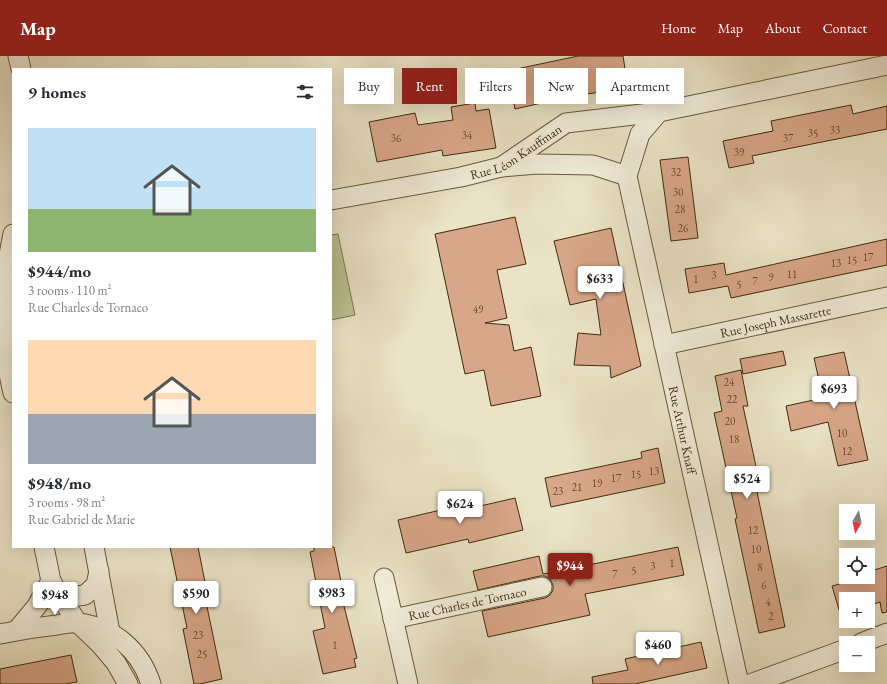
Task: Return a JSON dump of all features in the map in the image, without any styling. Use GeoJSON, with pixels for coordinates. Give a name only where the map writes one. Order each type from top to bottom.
{"type":"FeatureCollection","features":[{"type":"Feature","properties":{"kind":"street"},"geometry":{"type":"LineString","coordinates":[[18,56],[20,68]]}},
{"type":"Feature","properties":{"kind":"street","name":"Rue Léon Kauffman"},"geometry":{"type":"LineString","coordinates":[[332,200],[461,177],[501,167],[566,123],[659,112],[887,66]]}},
{"type":"Feature","properties":{"kind":"street","name":"Rue Arthur Knaff"},"geometry":{"type":"LineString","coordinates":[[659,112],[640,134],[627,176],[739,684]]}},
{"type":"Feature","properties":{"kind":"street"},"geometry":{"type":"LineString","coordinates":[[501,167],[537,164],[592,165],[627,176]]}},
{"type":"Feature","properties":{"kind":"street"},"geometry":{"type":"LineString","coordinates":[[0,239],[12,236]]}},
{"type":"Feature","properties":{"kind":"street"},"geometry":{"type":"LineString","coordinates":[[12,242],[4,288],[3,323],[6,358],[12,388]]}},
{"type":"Feature","properties":{"kind":"street","name":"Rue Joseph Massarette"},"geometry":{"type":"LineString","coordinates":[[664,345],[887,297]]}},
{"type":"Feature","properties":{"kind":"street"},"geometry":{"type":"LineString","coordinates":[[44,548],[54,587],[77,622],[101,645],[116,663],[128,684]]}},
{"type":"Feature","properties":{"kind":"street"},"geometry":{"type":"LineString","coordinates":[[94,548],[110,632]]}},
{"type":"Feature","properties":{"kind":"street"},"geometry":{"type":"LineString","coordinates":[[54,587],[71,598],[85,595],[96,585],[99,571]]}},
{"type":"Feature","properties":{"kind":"street","name":"Rue Charles de Tornaco"},"geometry":{"type":"LineString","coordinates":[[384,578],[408,684]]}},
{"type":"Feature","properties":{"kind":"street"},"geometry":{"type":"LineString","coordinates":[[8,632],[37,606],[54,587]]}},
{"type":"Feature","properties":{"kind":"street","name":"Rue Charles de Tornaco"},"geometry":{"type":"LineString","coordinates":[[393,619],[542,587]]}},
{"type":"Feature","properties":{"kind":"street"},"geometry":{"type":"LineString","coordinates":[[8,632],[77,622],[110,632],[134,651],[148,674],[151,684]]}},
{"type":"Feature","properties":{"kind":"street"},"geometry":{"type":"LineString","coordinates":[[875,638],[887,634]]}},
{"type":"Feature","properties":{"kind":"street"},"geometry":{"type":"LineString","coordinates":[[750,684],[839,652]]}},
{"type":"Feature","properties":{"kind":"green space"},"geometry":{"type":"Polygon","coordinates":[[[338,234],[355,315],[332,320],[332,235],[338,234]]]}},
{"type":"Feature","properties":{"kind":"building"},"geometry":{"type":"Polygon","coordinates":[[[578,56],[623,56],[625,68],[596,68],[596,93],[588,94],[588,68],[534,68],[534,104],[537,104],[515,109],[514,104],[526,104],[526,68],[521,68],[578,56]]]}},
{"type":"Feature","properties":{"kind":"building"},"geometry":{"type":"Polygon","coordinates":[[[475,104],[476,111],[489,109],[496,148],[443,156],[442,150],[377,162],[369,122],[415,113],[418,125],[453,120],[451,107],[475,104]]]}},
{"type":"Feature","properties":{"kind":"building"},"geometry":{"type":"Polygon","coordinates":[[[851,105],[853,114],[887,106],[887,129],[752,156],[754,163],[729,168],[723,141],[773,131],[771,121],[851,105]]]}},
{"type":"Feature","properties":{"kind":"building"},"geometry":{"type":"Polygon","coordinates":[[[688,157],[698,238],[671,241],[660,160],[688,157]]]}},
{"type":"Feature","properties":{"kind":"building"},"geometry":{"type":"Polygon","coordinates":[[[515,217],[526,264],[497,270],[507,318],[485,323],[509,325],[514,351],[531,347],[541,396],[491,406],[484,370],[465,374],[435,234],[515,217]]]}},
{"type":"Feature","properties":{"kind":"building"},"geometry":{"type":"Polygon","coordinates":[[[611,228],[641,366],[611,378],[610,366],[574,365],[578,333],[601,335],[596,299],[570,305],[554,241],[611,228]]]}},
{"type":"Feature","properties":{"kind":"building"},"geometry":{"type":"Polygon","coordinates":[[[887,239],[887,265],[731,298],[728,286],[689,293],[685,269],[724,263],[726,275],[887,239]]]}},
{"type":"Feature","properties":{"kind":"building"},"geometry":{"type":"Polygon","coordinates":[[[783,351],[786,365],[743,374],[740,359],[783,351]]]}},
{"type":"Feature","properties":{"kind":"building"},"geometry":{"type":"Polygon","coordinates":[[[844,352],[868,460],[838,466],[828,422],[791,431],[786,406],[823,398],[814,358],[844,352]]]}},
{"type":"Feature","properties":{"kind":"building"},"geometry":{"type":"Polygon","coordinates":[[[741,370],[748,406],[743,406],[760,485],[756,487],[785,627],[759,633],[735,519],[737,518],[714,413],[722,411],[715,376],[741,370]]]}},
{"type":"Feature","properties":{"kind":"building"},"geometry":{"type":"Polygon","coordinates":[[[658,448],[665,483],[551,507],[545,478],[642,458],[641,452],[658,448]]]}},
{"type":"Feature","properties":{"kind":"building"},"geometry":{"type":"Polygon","coordinates":[[[515,498],[523,530],[469,543],[468,539],[406,553],[398,520],[462,505],[463,510],[515,498]]]}},
{"type":"Feature","properties":{"kind":"building"},"geometry":{"type":"Polygon","coordinates":[[[334,547],[345,601],[343,602],[357,658],[354,659],[356,667],[323,674],[313,631],[325,628],[310,552],[314,551],[314,548],[334,547]]]}},
{"type":"Feature","properties":{"kind":"building"},"geometry":{"type":"Polygon","coordinates":[[[678,547],[684,575],[585,594],[590,615],[488,637],[482,611],[545,598],[550,595],[553,590],[553,585],[550,579],[545,576],[540,576],[478,590],[473,571],[539,556],[543,574],[678,547]]]}},
{"type":"Feature","properties":{"kind":"building"},"geometry":{"type":"Polygon","coordinates":[[[170,548],[198,548],[208,597],[205,597],[222,679],[194,684],[183,629],[187,628],[170,548]]]}},
{"type":"Feature","properties":{"kind":"building"},"geometry":{"type":"Polygon","coordinates":[[[887,566],[887,612],[882,613],[880,602],[875,604],[875,592],[839,592],[839,610],[832,586],[839,584],[875,584],[875,570],[887,566]]]}},
{"type":"Feature","properties":{"kind":"building"},"geometry":{"type":"Polygon","coordinates":[[[701,642],[707,668],[635,684],[593,684],[592,677],[628,670],[625,659],[701,642]]]}},
{"type":"Feature","properties":{"kind":"building"},"geometry":{"type":"Polygon","coordinates":[[[71,655],[77,682],[65,684],[0,684],[0,669],[71,655]]]}}]}
